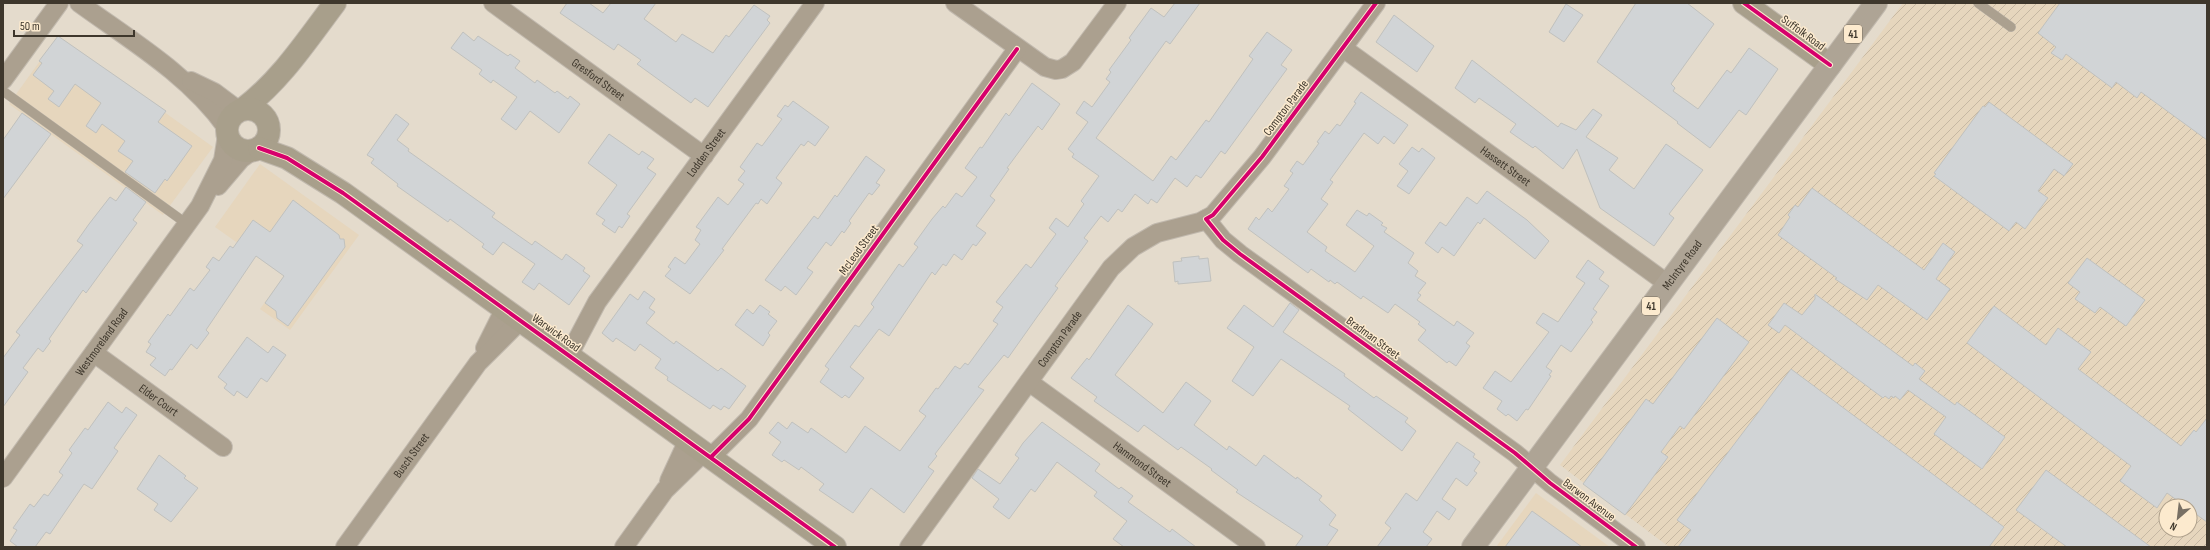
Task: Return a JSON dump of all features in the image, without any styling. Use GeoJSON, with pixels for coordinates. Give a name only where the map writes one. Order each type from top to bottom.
{"type":"FeatureCollection","features":[{"type":"Feature","properties":{"kind":"main road","name":"McIntyre Road"},"geometry":{"type":"LineString","coordinates":[[1473,547],[1876,3]]}},
{"type":"Feature","properties":{"kind":"street"},"geometry":{"type":"LineString","coordinates":[[3,80],[59,3]]}},
{"type":"Feature","properties":{"kind":"street"},"geometry":{"type":"LineString","coordinates":[[79,3],[176,74],[209,105],[234,120]]}},
{"type":"Feature","properties":{"kind":"street"},"geometry":{"type":"LineString","coordinates":[[200,206],[223,160],[234,120],[259,96],[299,52],[335,3]]}},
{"type":"Feature","properties":{"kind":"street","name":"Gresford Street"},"geometry":{"type":"LineString","coordinates":[[494,3],[704,156]]}},
{"type":"Feature","properties":{"kind":"street","name":"Lodden Street"},"geometry":{"type":"LineString","coordinates":[[562,350],[814,3]]}},
{"type":"Feature","properties":{"kind":"street"},"geometry":{"type":"LineString","coordinates":[[955,3],[1017,49],[1045,67],[1056,70],[1062,69],[1073,62],[1117,3]]}},
{"type":"Feature","properties":{"kind":"street","name":"Compton Parade"},"geometry":{"type":"LineString","coordinates":[[909,547],[1101,281],[1133,247],[1157,233],[1206,219],[1213,215],[1251,171],[1376,3]]}},
{"type":"Feature","properties":{"kind":"street","name":"Suffolk Road"},"geometry":{"type":"LineString","coordinates":[[1744,3],[1830,65]]}},
{"type":"Feature","properties":{"kind":"street","name":"Hassett Street"},"geometry":{"type":"LineString","coordinates":[[1344,48],[1668,284]]}},
{"type":"Feature","properties":{"kind":"street","name":"McLeod Street"},"geometry":{"type":"LineString","coordinates":[[707,454],[749,419],[1017,49]]}},
{"type":"Feature","properties":{"kind":"street"},"geometry":{"type":"LineString","coordinates":[[200,206],[242,158],[262,138],[273,107],[299,52]]}},
{"type":"Feature","properties":{"kind":"street","name":"Warwick Road"},"geometry":{"type":"LineString","coordinates":[[234,120],[250,108],[261,113],[262,138],[303,157],[343,193],[835,547]]}},
{"type":"Feature","properties":{"kind":"street"},"geometry":{"type":"LineString","coordinates":[[234,120],[234,146],[239,149],[262,138]]}},
{"type":"Feature","properties":{"kind":"street","name":"Westmoreland Road"},"geometry":{"type":"LineString","coordinates":[[3,478],[200,206]]}},
{"type":"Feature","properties":{"kind":"street","name":"Bradman Street"},"geometry":{"type":"LineString","coordinates":[[1206,219],[1223,240],[1240,254],[1514,453],[1532,468]]}},
{"type":"Feature","properties":{"kind":"street","name":"Busch Street"},"geometry":{"type":"LineString","coordinates":[[345,547],[513,314]]}},
{"type":"Feature","properties":{"kind":"street","name":"Elder Court"},"geometry":{"type":"LineString","coordinates":[[94,353],[223,447]]}},
{"type":"Feature","properties":{"kind":"street","name":"Hammond Street"},"geometry":{"type":"LineString","coordinates":[[1029,382],[1256,547]]}},
{"type":"Feature","properties":{"kind":"street"},"geometry":{"type":"LineString","coordinates":[[624,547],[665,490],[707,454]]}},
{"type":"Feature","properties":{"kind":"street","name":"Barwon Avenue"},"geometry":{"type":"LineString","coordinates":[[1532,468],[1636,547]]}},
{"type":"Feature","properties":{"kind":"lane"},"geometry":{"type":"LineString","coordinates":[[1978,3],[2011,27]]}},
{"type":"Feature","properties":{"kind":"lane"},"geometry":{"type":"LineString","coordinates":[[3,92],[187,224]]}},
{"type":"Feature","properties":{"kind":"shaded area"},"geometry":{"type":"Polygon","coordinates":[[[1903,3],[2207,3],[2207,547],[1669,547],[1560,465],[1903,3]]]}},
{"type":"Feature","properties":{"kind":"shaded area"},"geometry":{"type":"Polygon","coordinates":[[[58,36],[213,147],[163,215],[9,104],[58,36]]]}},
{"type":"Feature","properties":{"kind":"shaded area"},"geometry":{"type":"Polygon","coordinates":[[[260,164],[359,235],[290,330],[260,309],[284,276],[215,227],[260,164]]]}},
{"type":"Feature","properties":{"kind":"shaded area"},"geometry":{"type":"Polygon","coordinates":[[[1536,493],[1610,547],[1496,547],[1536,493]]]}},
{"type":"Feature","properties":{"kind":"building"},"geometry":{"type":"Polygon","coordinates":[[[567,3],[589,3],[603,13],[611,3],[656,3],[644,19],[676,42],[682,34],[713,53],[726,35],[729,37],[754,5],[770,16],[767,20],[770,23],[708,107],[695,98],[691,103],[637,64],[641,60],[618,44],[614,50],[560,13],[567,3]]]}},
{"type":"Feature","properties":{"kind":"building"},"geometry":{"type":"Polygon","coordinates":[[[1175,3],[1200,3],[1170,44],[1166,41],[1096,138],[1153,181],[1171,156],[1176,160],[1206,120],[1209,122],[1253,59],[1249,56],[1267,32],[1292,50],[1281,65],[1287,69],[1225,154],[1221,151],[1201,178],[1196,175],[1187,187],[1175,178],[1157,203],[1151,199],[1148,204],[1135,194],[1122,212],[1118,209],[1108,222],[1101,216],[1084,238],[1088,241],[1055,286],[1058,288],[1008,358],[1004,355],[978,387],[984,390],[935,454],[937,456],[928,467],[934,471],[904,513],[871,488],[853,513],[819,490],[824,484],[801,467],[799,470],[784,460],[782,462],[772,455],[781,442],[769,433],[778,422],[787,429],[792,422],[808,433],[811,428],[846,453],[865,426],[900,451],[926,416],[919,411],[936,388],[938,389],[955,366],[960,369],[965,363],[968,365],[998,324],[993,321],[1003,307],[996,302],[1026,264],[1031,268],[1056,234],[1049,228],[1056,218],[1068,227],[1084,204],[1081,201],[1099,176],[1072,157],[1074,154],[1068,149],[1088,122],[1076,113],[1084,101],[1092,107],[1110,82],[1106,79],[1111,72],[1109,70],[1131,40],[1129,38],[1151,8],[1164,17],[1175,3]]]}},
{"type":"Feature","properties":{"kind":"building"},"geometry":{"type":"Polygon","coordinates":[[[1636,3],[1687,3],[1714,24],[1671,84],[1675,88],[1673,91],[1698,109],[1727,70],[1731,73],[1749,48],[1778,69],[1746,115],[1739,110],[1710,148],[1677,123],[1678,122],[1597,62],[1636,3]]]}},
{"type":"Feature","properties":{"kind":"building"},"geometry":{"type":"Polygon","coordinates":[[[2060,3],[2207,3],[2207,140],[2141,92],[2137,98],[2116,82],[2112,88],[2066,54],[2062,60],[2051,53],[2056,47],[2038,33],[2060,3]]]}},
{"type":"Feature","properties":{"kind":"building"},"geometry":{"type":"Polygon","coordinates":[[[1566,4],[1583,15],[1564,42],[1549,32],[1566,4]]]}},
{"type":"Feature","properties":{"kind":"building"},"geometry":{"type":"Polygon","coordinates":[[[1394,15],[1434,46],[1417,72],[1376,42],[1394,15]]]}},
{"type":"Feature","properties":{"kind":"building"},"geometry":{"type":"Polygon","coordinates":[[[463,32],[474,41],[478,36],[508,56],[510,54],[520,61],[515,68],[535,83],[537,80],[555,93],[557,91],[568,99],[570,96],[580,104],[559,133],[530,111],[516,130],[501,119],[517,97],[493,80],[491,83],[479,74],[482,70],[451,48],[463,32]]]}},
{"type":"Feature","properties":{"kind":"building"},"geometry":{"type":"Polygon","coordinates":[[[58,36],[166,111],[158,122],[192,146],[167,181],[165,179],[155,193],[125,172],[133,161],[118,151],[125,141],[102,124],[96,133],[86,126],[101,103],[75,84],[59,107],[48,99],[54,91],[33,75],[42,63],[39,61],[58,36]]]}},
{"type":"Feature","properties":{"kind":"building"},"geometry":{"type":"Polygon","coordinates":[[[1472,60],[1558,127],[1561,123],[1576,130],[1593,109],[1602,115],[1586,137],[1618,158],[1609,170],[1634,189],[1666,144],[1703,170],[1669,214],[1674,218],[1654,246],[1600,208],[1577,149],[1563,169],[1535,146],[1533,148],[1510,132],[1516,124],[1479,98],[1475,103],[1455,88],[1472,60]]]}},
{"type":"Feature","properties":{"kind":"building"},"geometry":{"type":"Polygon","coordinates":[[[1032,83],[1060,104],[1042,130],[1038,126],[1007,168],[1009,169],[990,196],[995,200],[976,226],[986,233],[976,246],[973,244],[962,260],[954,254],[946,266],[943,264],[935,275],[932,272],[889,336],[879,329],[850,367],[864,378],[849,398],[845,395],[842,398],[820,382],[829,369],[825,366],[855,325],[859,327],[874,307],[871,304],[899,264],[903,267],[918,247],[914,244],[932,219],[943,206],[945,208],[956,193],[962,197],[977,177],[965,168],[980,147],[982,148],[1006,113],[1009,116],[1032,83]]]}},
{"type":"Feature","properties":{"kind":"building"},"geometry":{"type":"Polygon","coordinates":[[[1361,92],[1408,125],[1394,144],[1384,136],[1378,144],[1364,133],[1330,180],[1333,182],[1321,199],[1328,204],[1307,232],[1327,247],[1325,251],[1355,272],[1374,246],[1346,225],[1357,210],[1367,216],[1369,213],[1383,223],[1381,225],[1387,228],[1384,232],[1414,253],[1408,263],[1418,271],[1415,276],[1426,283],[1418,293],[1421,295],[1417,300],[1454,326],[1457,321],[1474,333],[1466,343],[1470,346],[1456,366],[1449,361],[1447,363],[1418,340],[1426,330],[1418,324],[1420,322],[1395,304],[1388,313],[1363,296],[1361,299],[1337,282],[1335,284],[1330,280],[1329,282],[1311,269],[1308,273],[1248,229],[1256,217],[1259,220],[1268,208],[1272,212],[1289,189],[1284,186],[1293,173],[1290,171],[1297,161],[1303,165],[1319,143],[1317,142],[1325,131],[1329,134],[1337,124],[1340,126],[1356,103],[1354,102],[1361,92]]]}},
{"type":"Feature","properties":{"kind":"building"},"geometry":{"type":"Polygon","coordinates":[[[793,101],[829,127],[815,146],[808,141],[804,146],[801,144],[776,178],[782,183],[767,204],[761,199],[758,204],[756,203],[722,249],[724,250],[690,294],[665,276],[671,269],[668,267],[675,257],[685,264],[700,244],[695,240],[701,230],[696,227],[718,197],[728,205],[744,184],[738,180],[745,171],[740,167],[757,143],[762,146],[782,119],[777,116],[785,105],[788,107],[793,101]]]}},
{"type":"Feature","properties":{"kind":"building"},"geometry":{"type":"Polygon","coordinates":[[[1989,102],[2073,164],[2064,176],[2054,169],[2038,191],[2048,198],[2025,229],[2016,222],[2009,231],[1934,176],[1936,174],[1934,173],[1983,106],[1985,107],[1989,102]]]}},
{"type":"Feature","properties":{"kind":"building"},"geometry":{"type":"Polygon","coordinates":[[[22,113],[51,134],[3,199],[3,140],[22,113]]]}},
{"type":"Feature","properties":{"kind":"building"},"geometry":{"type":"Polygon","coordinates":[[[396,114],[409,124],[397,140],[409,149],[408,151],[495,213],[492,217],[532,245],[535,241],[562,260],[566,254],[585,268],[583,271],[590,276],[569,305],[539,283],[534,290],[522,282],[535,264],[503,242],[493,255],[482,247],[484,244],[450,219],[448,222],[397,186],[398,184],[371,163],[374,159],[367,155],[396,114]]]}},
{"type":"Feature","properties":{"kind":"building"},"geometry":{"type":"Polygon","coordinates":[[[609,134],[639,155],[642,151],[654,159],[647,168],[656,174],[627,214],[630,216],[622,228],[619,226],[615,233],[602,224],[605,220],[596,214],[617,185],[588,163],[609,134]]]}},
{"type":"Feature","properties":{"kind":"building"},"geometry":{"type":"Polygon","coordinates":[[[1412,147],[1419,152],[1422,148],[1435,158],[1409,194],[1397,186],[1408,171],[1399,164],[1412,147]]]}},
{"type":"Feature","properties":{"kind":"building"},"geometry":{"type":"Polygon","coordinates":[[[866,156],[885,170],[876,183],[880,185],[872,195],[869,193],[849,221],[851,223],[844,233],[842,231],[831,246],[826,242],[807,268],[813,272],[796,295],[785,286],[781,291],[765,280],[814,216],[818,219],[835,195],[837,197],[866,156]]]}},
{"type":"Feature","properties":{"kind":"building"},"geometry":{"type":"Polygon","coordinates":[[[126,187],[146,202],[133,220],[137,223],[86,293],[83,290],[49,339],[51,341],[43,352],[38,348],[23,368],[28,372],[3,407],[3,358],[20,335],[16,332],[83,245],[77,241],[89,224],[110,197],[116,201],[126,187]]]}},
{"type":"Feature","properties":{"kind":"building"},"geometry":{"type":"Polygon","coordinates":[[[1812,188],[1924,270],[1943,243],[1955,252],[1936,279],[1950,289],[1927,320],[1878,285],[1867,300],[1835,279],[1837,278],[1778,235],[1790,217],[1788,215],[1795,205],[1798,207],[1812,188]]]}},
{"type":"Feature","properties":{"kind":"building"},"geometry":{"type":"Polygon","coordinates":[[[1487,191],[1527,220],[1549,241],[1535,259],[1484,218],[1480,224],[1478,222],[1454,256],[1442,247],[1438,253],[1425,243],[1440,222],[1446,226],[1467,197],[1477,204],[1487,191]]]}},
{"type":"Feature","properties":{"kind":"building"},"geometry":{"type":"Polygon","coordinates":[[[293,200],[339,235],[340,239],[344,239],[345,247],[288,326],[277,318],[276,311],[265,303],[284,276],[256,256],[206,330],[209,333],[197,349],[191,344],[172,370],[170,369],[165,376],[150,365],[156,358],[146,352],[151,344],[148,342],[168,314],[170,316],[190,288],[194,291],[210,270],[206,267],[213,257],[219,261],[230,246],[233,248],[253,220],[270,232],[293,200]]]}},
{"type":"Feature","properties":{"kind":"building"},"geometry":{"type":"Polygon","coordinates":[[[1199,256],[1199,259],[1208,258],[1211,281],[1178,284],[1178,281],[1175,282],[1173,262],[1182,261],[1181,258],[1199,256]]]}},
{"type":"Feature","properties":{"kind":"building"},"geometry":{"type":"Polygon","coordinates":[[[2087,258],[2145,300],[2126,326],[2100,307],[2095,313],[2075,299],[2080,292],[2068,283],[2087,258]]]}},
{"type":"Feature","properties":{"kind":"building"},"geometry":{"type":"Polygon","coordinates":[[[1588,260],[1604,272],[1599,279],[1609,286],[1593,309],[1597,312],[1591,320],[1593,322],[1571,352],[1561,345],[1546,367],[1552,371],[1549,375],[1551,376],[1528,410],[1526,409],[1517,421],[1508,414],[1506,416],[1497,409],[1502,401],[1483,388],[1495,371],[1511,382],[1549,332],[1536,323],[1543,313],[1558,322],[1585,283],[1576,277],[1588,260]]]}},
{"type":"Feature","properties":{"kind":"building"},"geometry":{"type":"Polygon","coordinates":[[[644,291],[655,299],[649,308],[655,312],[646,323],[674,344],[676,341],[718,371],[721,368],[746,386],[729,409],[724,406],[721,410],[713,405],[710,409],[667,380],[668,377],[655,368],[661,359],[640,344],[635,351],[616,338],[613,342],[602,333],[630,294],[638,300],[644,291]]]}},
{"type":"Feature","properties":{"kind":"building"},"geometry":{"type":"Polygon","coordinates":[[[1815,294],[1913,366],[1915,363],[1925,371],[1919,379],[1955,405],[1957,402],[2005,437],[1982,469],[1934,434],[1946,417],[1908,390],[1900,400],[1895,396],[1894,398],[1891,396],[1889,399],[1885,396],[1883,398],[1785,325],[1779,333],[1768,325],[1784,303],[1802,315],[1815,299],[1815,294]]]}},
{"type":"Feature","properties":{"kind":"building"},"geometry":{"type":"Polygon","coordinates":[[[1290,303],[1299,310],[1283,332],[1345,374],[1344,376],[1374,398],[1376,396],[1408,418],[1405,422],[1416,431],[1402,451],[1348,409],[1350,406],[1281,359],[1253,396],[1232,381],[1254,347],[1227,328],[1244,305],[1273,327],[1290,303]]]}},
{"type":"Feature","properties":{"kind":"building"},"geometry":{"type":"Polygon","coordinates":[[[760,305],[770,312],[768,314],[777,321],[768,333],[770,335],[763,346],[735,325],[747,309],[753,314],[760,305]]]}},
{"type":"Feature","properties":{"kind":"building"},"geometry":{"type":"Polygon","coordinates":[[[1128,305],[1153,324],[1115,375],[1163,413],[1186,382],[1211,401],[1194,425],[1227,450],[1229,446],[1256,466],[1264,455],[1322,496],[1319,500],[1336,515],[1329,525],[1338,530],[1326,547],[1295,547],[1303,536],[1236,492],[1238,490],[1181,447],[1178,450],[1144,425],[1138,432],[1094,401],[1097,397],[1071,378],[1087,358],[1089,360],[1128,305]]]}},
{"type":"Feature","properties":{"kind":"building"},"geometry":{"type":"Polygon","coordinates":[[[1994,306],[2046,345],[2058,328],[2091,352],[2078,369],[2181,446],[2194,430],[2196,432],[2207,418],[2207,522],[2198,516],[2198,498],[2174,498],[2167,493],[2164,498],[2158,498],[2157,508],[2120,481],[2131,466],[1967,343],[1994,306]]]}},
{"type":"Feature","properties":{"kind":"building"},"geometry":{"type":"Polygon","coordinates":[[[1717,318],[1749,342],[1684,429],[1680,426],[1661,452],[1668,457],[1625,515],[1583,484],[1646,399],[1653,404],[1717,318]]]}},
{"type":"Feature","properties":{"kind":"building"},"geometry":{"type":"Polygon","coordinates":[[[247,337],[268,353],[273,346],[286,355],[267,382],[261,378],[247,398],[237,391],[234,396],[224,388],[227,384],[218,377],[247,337]]]}},
{"type":"Feature","properties":{"kind":"building"},"geometry":{"type":"Polygon","coordinates":[[[1791,369],[2004,527],[1989,547],[1678,547],[1691,530],[1677,520],[1791,369]]]}},
{"type":"Feature","properties":{"kind":"building"},"geometry":{"type":"Polygon","coordinates":[[[108,402],[122,413],[126,407],[137,415],[114,448],[118,451],[92,489],[84,484],[50,534],[46,532],[35,547],[18,547],[10,541],[17,530],[13,528],[30,504],[34,507],[44,494],[48,496],[63,475],[59,472],[72,453],[69,450],[85,428],[88,430],[108,402]]]}},
{"type":"Feature","properties":{"kind":"building"},"geometry":{"type":"Polygon","coordinates":[[[1042,422],[1100,464],[1095,471],[1119,489],[1121,487],[1133,496],[1128,502],[1170,532],[1172,529],[1196,547],[1124,547],[1113,539],[1127,521],[1094,496],[1097,492],[1057,462],[1035,492],[1031,489],[1009,519],[993,507],[999,499],[972,478],[978,469],[1000,484],[1019,458],[1015,455],[1023,443],[1042,422]]]}},
{"type":"Feature","properties":{"kind":"building"},"geometry":{"type":"Polygon","coordinates":[[[1457,442],[1475,454],[1473,457],[1480,462],[1474,471],[1477,473],[1467,486],[1456,478],[1442,499],[1456,509],[1449,520],[1437,511],[1423,532],[1432,539],[1426,547],[1377,547],[1391,528],[1385,523],[1406,493],[1417,501],[1457,442]]]}},
{"type":"Feature","properties":{"kind":"building"},"geometry":{"type":"Polygon","coordinates":[[[159,455],[186,476],[184,478],[198,488],[171,522],[154,510],[158,504],[137,489],[159,455]]]}},
{"type":"Feature","properties":{"kind":"building"},"geometry":{"type":"Polygon","coordinates":[[[2046,470],[2151,547],[2067,547],[2016,510],[2046,470]]]}},
{"type":"Feature","properties":{"kind":"building"},"geometry":{"type":"Polygon","coordinates":[[[1532,511],[1582,547],[1505,547],[1532,511]]]}},
{"type":"Feature","properties":{"kind":"cycle path"},"geometry":{"type":"LineString","coordinates":[[1376,3],[1262,157],[1213,215],[1206,219],[1223,240],[1240,254],[1515,453],[1550,483],[1636,547]]}},
{"type":"Feature","properties":{"kind":"cycle path"},"geometry":{"type":"LineString","coordinates":[[1744,3],[1830,65]]}},
{"type":"Feature","properties":{"kind":"cycle path"},"geometry":{"type":"LineString","coordinates":[[711,457],[749,419],[1017,49]]}},
{"type":"Feature","properties":{"kind":"cycle path"},"geometry":{"type":"LineString","coordinates":[[259,148],[287,158],[343,193],[835,547]]}}]}
